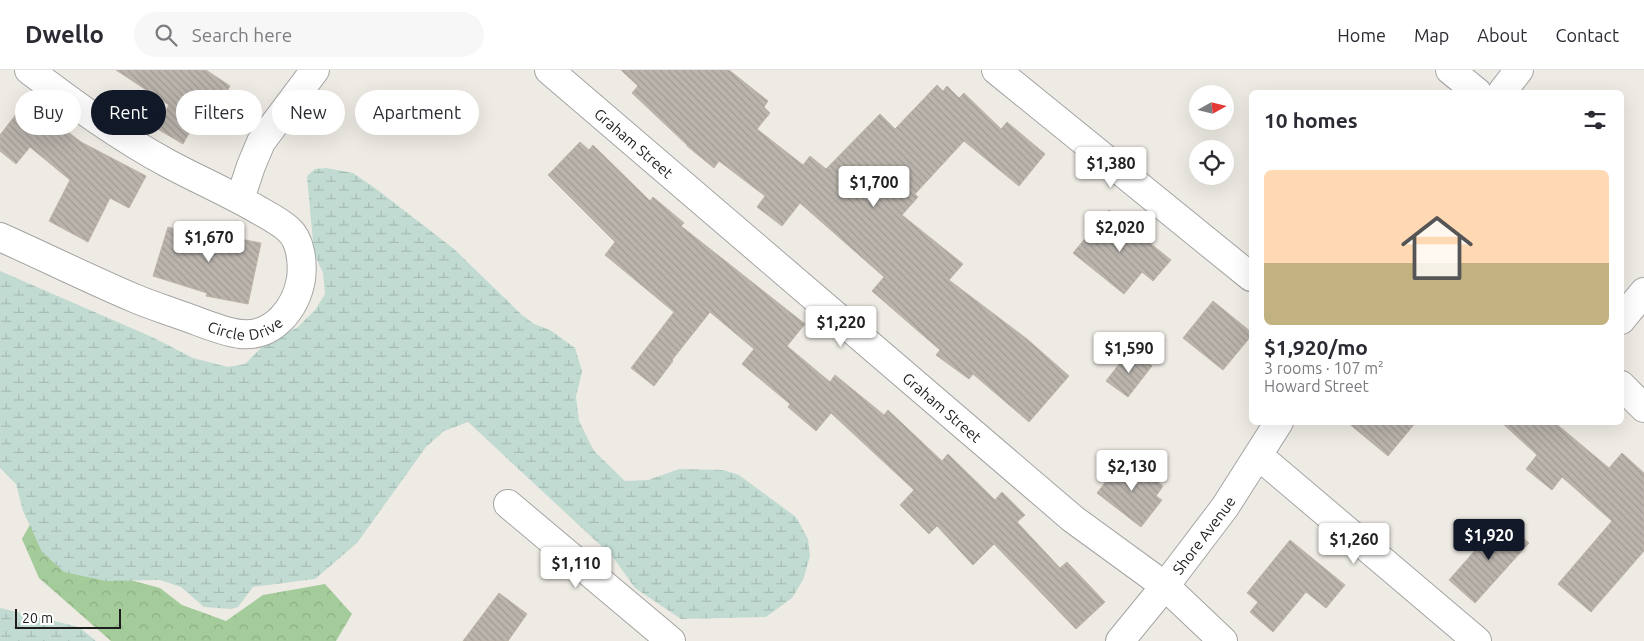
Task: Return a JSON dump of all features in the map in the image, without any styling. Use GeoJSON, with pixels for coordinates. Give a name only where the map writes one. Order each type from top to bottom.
{"type":"FeatureCollection","features":[{"type":"Feature","properties":{"kind":"street","name":"Circle Drive"},"geometry":{"type":"LineString","coordinates":[[0,237],[134,298],[215,327],[241,334],[254,333],[270,328],[285,317],[294,302],[302,269],[297,242],[290,230],[240,199],[166,162],[108,128],[29,70]]}},
{"type":"Feature","properties":{"kind":"street"},"geometry":{"type":"LineString","coordinates":[[240,199],[250,166],[261,142],[315,70]]}},
{"type":"Feature","properties":{"kind":"street","name":"Graham Street"},"geometry":{"type":"LineString","coordinates":[[549,70],[1073,519],[1165,586],[1223,641]]}},
{"type":"Feature","properties":{"kind":"street"},"geometry":{"type":"LineString","coordinates":[[996,70],[1249,275]]}},
{"type":"Feature","properties":{"kind":"street"},"geometry":{"type":"LineString","coordinates":[[1450,70],[1475,90]]}},
{"type":"Feature","properties":{"kind":"street"},"geometry":{"type":"LineString","coordinates":[[1504,90],[1520,70]]}},
{"type":"Feature","properties":{"kind":"street"},"geometry":{"type":"LineString","coordinates":[[1624,316],[1644,292]]}},
{"type":"Feature","properties":{"kind":"street"},"geometry":{"type":"LineString","coordinates":[[1624,388],[1644,408]]}},
{"type":"Feature","properties":{"kind":"street","name":"Shore Avenue"},"geometry":{"type":"LineString","coordinates":[[1120,641],[1225,507],[1277,425]]}},
{"type":"Feature","properties":{"kind":"street"},"geometry":{"type":"LineString","coordinates":[[1259,456],[1477,641]]}},
{"type":"Feature","properties":{"kind":"street"},"geometry":{"type":"LineString","coordinates":[[508,504],[671,641]]}},
{"type":"Feature","properties":{"kind":"green space"},"geometry":{"type":"Polygon","coordinates":[[[326,168],[353,173],[375,188],[454,249],[522,315],[534,324],[550,330],[575,348],[582,371],[576,397],[579,421],[594,451],[625,481],[648,480],[679,469],[723,470],[739,475],[796,517],[808,539],[810,556],[803,580],[792,598],[766,617],[681,619],[635,588],[612,556],[468,422],[444,431],[426,447],[357,543],[315,579],[253,587],[238,607],[231,609],[204,607],[181,587],[160,580],[106,581],[64,572],[42,552],[23,511],[16,484],[0,468],[0,271],[152,337],[193,358],[228,367],[245,364],[262,347],[298,327],[315,310],[325,294],[323,273],[314,253],[307,176],[315,169],[326,168]]]}},
{"type":"Feature","properties":{"kind":"green space"},"geometry":{"type":"Polygon","coordinates":[[[39,508],[82,567],[160,588],[182,605],[226,621],[263,595],[325,584],[352,614],[336,641],[111,641],[39,578],[22,539],[39,508]]]}},
{"type":"Feature","properties":{"kind":"green space"},"geometry":{"type":"Polygon","coordinates":[[[0,608],[79,627],[96,641],[0,641],[0,608]]]}},
{"type":"Feature","properties":{"kind":"building"},"geometry":{"type":"Polygon","coordinates":[[[116,70],[206,70],[230,86],[228,90],[176,90],[176,135],[188,135],[183,144],[166,134],[166,110],[169,105],[166,103],[166,90],[146,90],[116,70]]]}},
{"type":"Feature","properties":{"kind":"building"},"geometry":{"type":"Polygon","coordinates":[[[621,70],[729,70],[768,101],[764,107],[770,113],[757,129],[803,165],[810,156],[826,169],[880,114],[895,129],[937,85],[943,91],[947,86],[959,98],[964,93],[1001,129],[1007,122],[1045,154],[1019,186],[964,141],[915,194],[918,197],[902,215],[963,264],[949,280],[1027,339],[1069,376],[1029,422],[973,374],[969,379],[936,355],[940,350],[872,291],[884,277],[800,203],[782,226],[757,207],[765,196],[719,161],[714,168],[687,146],[632,93],[638,86],[621,70]]]}},
{"type":"Feature","properties":{"kind":"building"},"geometry":{"type":"Polygon","coordinates":[[[15,116],[15,135],[72,135],[81,142],[146,176],[129,208],[110,198],[88,242],[49,221],[70,180],[30,147],[16,164],[0,151],[0,135],[15,116]]]}},
{"type":"Feature","properties":{"kind":"building"},"geometry":{"type":"Polygon","coordinates":[[[580,142],[589,150],[593,145],[650,201],[653,197],[684,223],[681,226],[805,324],[787,346],[830,382],[835,375],[884,415],[888,410],[942,461],[948,454],[995,500],[1002,492],[1025,515],[1017,522],[1060,568],[1067,562],[1105,602],[1076,629],[994,544],[973,565],[937,526],[929,534],[900,505],[914,490],[831,413],[816,431],[788,407],[790,404],[742,364],[754,349],[710,312],[654,386],[631,368],[674,312],[605,255],[615,242],[548,175],[580,142]]]}},
{"type":"Feature","properties":{"kind":"building"},"geometry":{"type":"Polygon","coordinates":[[[1109,210],[1171,260],[1153,281],[1142,272],[1124,294],[1073,253],[1109,210]]]}},
{"type":"Feature","properties":{"kind":"building"},"geometry":{"type":"Polygon","coordinates":[[[191,225],[224,236],[261,243],[248,304],[206,296],[207,293],[153,276],[168,227],[188,233],[191,225]]]}},
{"type":"Feature","properties":{"kind":"building"},"geometry":{"type":"Polygon","coordinates":[[[1213,301],[1249,330],[1249,338],[1223,370],[1183,338],[1213,301]]]}},
{"type":"Feature","properties":{"kind":"building"},"geometry":{"type":"Polygon","coordinates":[[[1130,350],[1152,366],[1128,397],[1106,381],[1130,350]]]}},
{"type":"Feature","properties":{"kind":"building"},"geometry":{"type":"Polygon","coordinates":[[[1351,425],[1414,425],[1388,456],[1351,425]]]}},
{"type":"Feature","properties":{"kind":"building"},"geometry":{"type":"Polygon","coordinates":[[[1504,425],[1558,425],[1609,468],[1622,453],[1644,473],[1644,551],[1591,612],[1558,584],[1612,521],[1562,477],[1552,490],[1526,469],[1537,455],[1504,425]]]}},
{"type":"Feature","properties":{"kind":"building"},"geometry":{"type":"Polygon","coordinates":[[[1125,457],[1163,486],[1156,496],[1162,500],[1141,527],[1097,493],[1125,457]]]}},
{"type":"Feature","properties":{"kind":"building"},"geometry":{"type":"Polygon","coordinates":[[[1502,520],[1529,543],[1475,603],[1449,580],[1502,520]]]}},
{"type":"Feature","properties":{"kind":"building"},"geometry":{"type":"Polygon","coordinates":[[[1290,540],[1345,585],[1326,608],[1306,592],[1273,632],[1250,612],[1258,602],[1247,593],[1290,540]]]}},
{"type":"Feature","properties":{"kind":"building"},"geometry":{"type":"Polygon","coordinates":[[[499,593],[527,614],[508,641],[463,641],[499,593]]]}}]}
